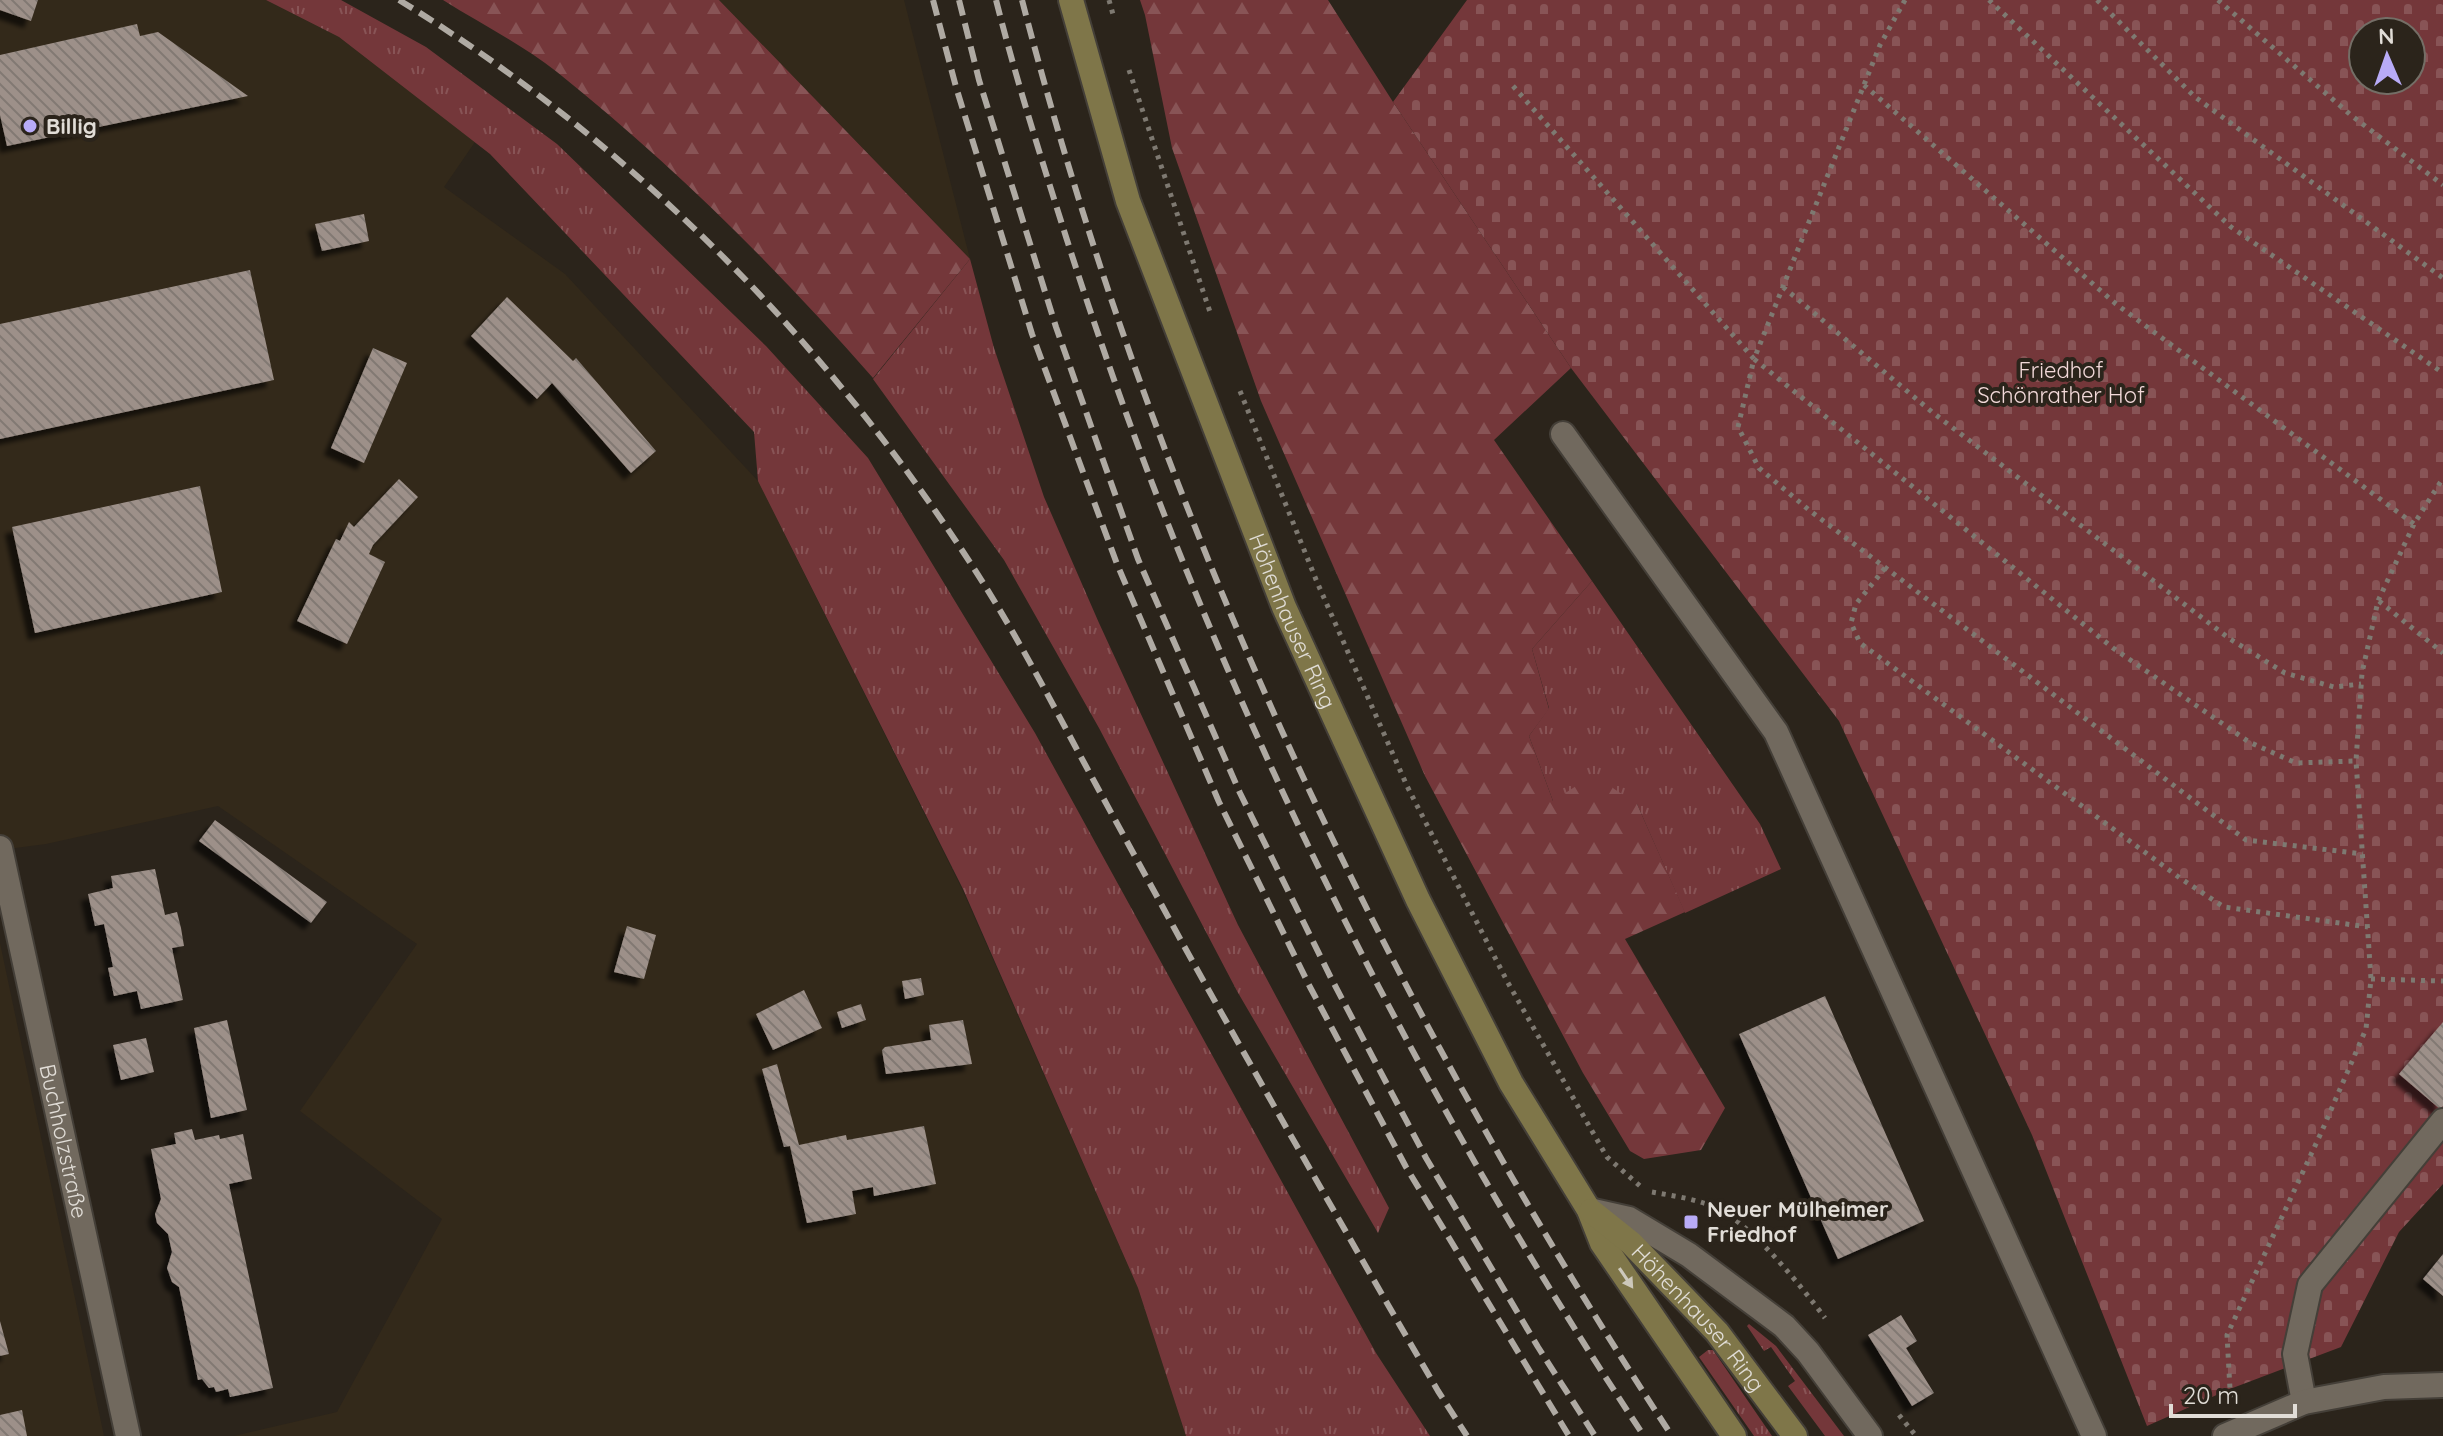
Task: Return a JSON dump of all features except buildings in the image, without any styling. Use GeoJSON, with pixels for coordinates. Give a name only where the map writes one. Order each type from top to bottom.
{"type":"FeatureCollection","features":[{"type":"Feature","properties":{"kind":"street","name":"Höhenhauser Ring"},"geometry":{"type":"LineString","coordinates":[[1071,0],[1128,201],[1284,607],[1425,914],[1511,1083],[1589,1210],[1602,1243],[1734,1436]]}},
{"type":"Feature","properties":{"kind":"street"},"geometry":{"type":"LineString","coordinates":[[1563,434],[1776,732],[2094,1436]]}},
{"type":"Feature","properties":{"kind":"street","name":"Buchholzstraße"},"geometry":{"type":"LineString","coordinates":[[0,848],[128,1436]]}},
{"type":"Feature","properties":{"kind":"street"},"geometry":{"type":"LineString","coordinates":[[2304,1402],[2295,1354],[2310,1285],[2443,1121]]}},
{"type":"Feature","properties":{"kind":"street","name":"Höhenhauser Ring"},"geometry":{"type":"LineString","coordinates":[[1589,1210],[1631,1243],[1673,1283],[1717,1332],[1795,1436]]}},
{"type":"Feature","properties":{"kind":"street"},"geometry":{"type":"LineString","coordinates":[[1589,1210],[1629,1219],[1689,1255],[1784,1326],[1808,1352],[1870,1436]]}},
{"type":"Feature","properties":{"kind":"street"},"geometry":{"type":"LineString","coordinates":[[2234,1432],[2304,1402],[2384,1387],[2443,1385]]}},
{"type":"Feature","properties":{"kind":"path"},"geometry":{"type":"LineString","coordinates":[[1109,0],[1117,30]]}},
{"type":"Feature","properties":{"kind":"path"},"geometry":{"type":"LineString","coordinates":[[1905,0],[1880,45],[1754,359],[1738,427],[1759,468],[1809,510],[2246,840],[2363,854]]}},
{"type":"Feature","properties":{"kind":"path"},"geometry":{"type":"LineString","coordinates":[[1989,0],[2231,227],[2443,373]]}},
{"type":"Feature","properties":{"kind":"path"},"geometry":{"type":"LineString","coordinates":[[2097,0],[2195,97],[2443,278]]}},
{"type":"Feature","properties":{"kind":"path"},"geometry":{"type":"LineString","coordinates":[[2218,0],[2352,116],[2443,185]]}},
{"type":"Feature","properties":{"kind":"path"},"geometry":{"type":"LineString","coordinates":[[1125,59],[1211,317]]}},
{"type":"Feature","properties":{"kind":"path"},"geometry":{"type":"LineString","coordinates":[[1864,85],[2116,304],[2414,524]]}},
{"type":"Feature","properties":{"kind":"path"},"geometry":{"type":"LineString","coordinates":[[1513,86],[1754,359],[2113,648],[2249,742],[2296,763],[2356,761]]}},
{"type":"Feature","properties":{"kind":"path"},"geometry":{"type":"LineString","coordinates":[[1783,287],[1932,412],[2230,639],[2285,673],[2334,687],[2361,684]]}},
{"type":"Feature","properties":{"kind":"path"},"geometry":{"type":"LineString","coordinates":[[1234,376],[1317,582],[1407,786],[1507,981],[1607,1157],[1645,1190],[1717,1208],[1740,1222],[1803,1289],[1832,1327]]}},
{"type":"Feature","properties":{"kind":"path"},"geometry":{"type":"LineString","coordinates":[[2234,1432],[2227,1335],[2366,1029],[2371,979],[2356,761],[2361,684],[2378,601],[2414,524],[2443,478]]}},
{"type":"Feature","properties":{"kind":"path"},"geometry":{"type":"LineString","coordinates":[[1885,568],[1856,604],[1851,623],[1860,643],[2224,907],[2368,927]]}},
{"type":"Feature","properties":{"kind":"path"},"geometry":{"type":"LineString","coordinates":[[2378,601],[2443,653]]}},
{"type":"Feature","properties":{"kind":"path"},"geometry":{"type":"LineString","coordinates":[[2371,979],[2443,981]]}},
{"type":"Feature","properties":{"kind":"path"},"geometry":{"type":"LineString","coordinates":[[1890,1403],[1916,1436]]}},
{"type":"Feature","properties":{"kind":"shaded area"},"geometry":{"type":"Polygon","coordinates":[[[0,0],[266,0],[339,37],[475,142],[444,187],[565,274],[758,481],[962,889],[1138,1288],[1186,1436],[234,1436],[337,1412],[442,1219],[300,1111],[417,944],[218,806],[46,844],[0,850],[0,0]]]}},
{"type":"Feature","properties":{"kind":"shaded area"},"geometry":{"type":"Polygon","coordinates":[[[719,0],[904,0],[970,259],[719,0]]]}},
{"type":"Feature","properties":{"kind":"shaded area"},"geometry":{"type":"Polygon","coordinates":[[[0,943],[104,1436],[0,1436],[0,943]]]}},
{"type":"Feature","properties":{"kind":"green space"},"geometry":{"type":"Polygon","coordinates":[[[266,0],[341,0],[426,47],[557,144],[766,346],[868,458],[1035,733],[1376,1353],[1430,1436],[1186,1436],[1138,1288],[963,889],[758,481],[754,432],[490,154],[339,37],[266,0]]]}},
{"type":"Feature","properties":{"kind":"green space"},"geometry":{"type":"Polygon","coordinates":[[[443,0],[719,0],[970,259],[873,378],[761,257],[641,143],[544,62],[443,0]]]}},
{"type":"Feature","properties":{"kind":"green space"},"geometry":{"type":"Polygon","coordinates":[[[1140,0],[1328,0],[1571,368],[1494,440],[1592,581],[1532,649],[1549,709],[1529,736],[1553,801],[1593,775],[1637,804],[1685,912],[1625,939],[1725,1108],[1701,1150],[1644,1159],[1630,1151],[1583,1073],[1425,776],[1261,401],[1172,148],[1140,0]]]}},
{"type":"Feature","properties":{"kind":"green space","name":"Friedhof Schönrather Hof"},"geometry":{"type":"Polygon","coordinates":[[[1467,0],[2443,0],[2443,1184],[2399,1232],[2341,1347],[2230,1389],[2147,1426],[2032,1135],[1839,721],[1571,368],[1393,102],[1467,0]]]}},
{"type":"Feature","properties":{"kind":"green space"},"geometry":{"type":"Polygon","coordinates":[[[970,259],[994,348],[1044,497],[1238,925],[1389,1208],[1378,1233],[1237,991],[1099,728],[1004,560],[873,379],[970,259]]]}},
{"type":"Feature","properties":{"kind":"green space"},"geometry":{"type":"Polygon","coordinates":[[[1592,581],[1760,824],[1781,869],[1685,913],[1637,804],[1553,801],[1529,736],[1549,708],[1532,649],[1592,581]]]}},
{"type":"Feature","properties":{"kind":"green space"},"geometry":{"type":"Polygon","coordinates":[[[1749,1324],[1776,1346],[1844,1436],[1825,1436],[1788,1386],[1795,1381],[1771,1347],[1764,1351],[1747,1326],[1749,1324]]]}},
{"type":"Feature","properties":{"kind":"green space"},"geometry":{"type":"Polygon","coordinates":[[[1713,1350],[1772,1436],[1754,1436],[1699,1357],[1713,1350]]]}},
{"type":"Feature","properties":{"kind":"railway"},"geometry":{"type":"LineString","coordinates":[[399,0],[484,56],[565,116],[718,251],[788,325],[854,402],[916,483],[1013,632],[1247,1058],[1438,1391],[1467,1436]]}},
{"type":"Feature","properties":{"kind":"railway"},"geometry":{"type":"LineString","coordinates":[[933,0],[956,87],[1032,334],[1117,564],[1219,802],[1310,987],[1406,1167],[1569,1436]]}},
{"type":"Feature","properties":{"kind":"railway"},"geometry":{"type":"LineString","coordinates":[[959,0],[979,80],[1056,327],[1138,559],[1240,793],[1331,978],[1426,1158],[1538,1347],[1595,1436]]}},
{"type":"Feature","properties":{"kind":"railway"},"geometry":{"type":"LineString","coordinates":[[996,0],[1061,221],[1115,381],[1174,540],[1239,696],[1310,849],[1386,1000],[1467,1148],[1553,1294],[1644,1436]]}},
{"type":"Feature","properties":{"kind":"railway"},"geometry":{"type":"LineString","coordinates":[[1022,0],[1076,190],[1139,378],[1209,563],[1288,745],[1374,923],[1467,1098],[1567,1269],[1672,1436]]}},
{"type":"Feature","properties":{"kind":"place","name":"Billig"},"geometry":{"type":"Point","coordinates":[30,126]}},
{"type":"Feature","properties":{"kind":"place","name":"Neuer Mülheimer Friedhof"},"geometry":{"type":"Point","coordinates":[1691,1222]}}]}
